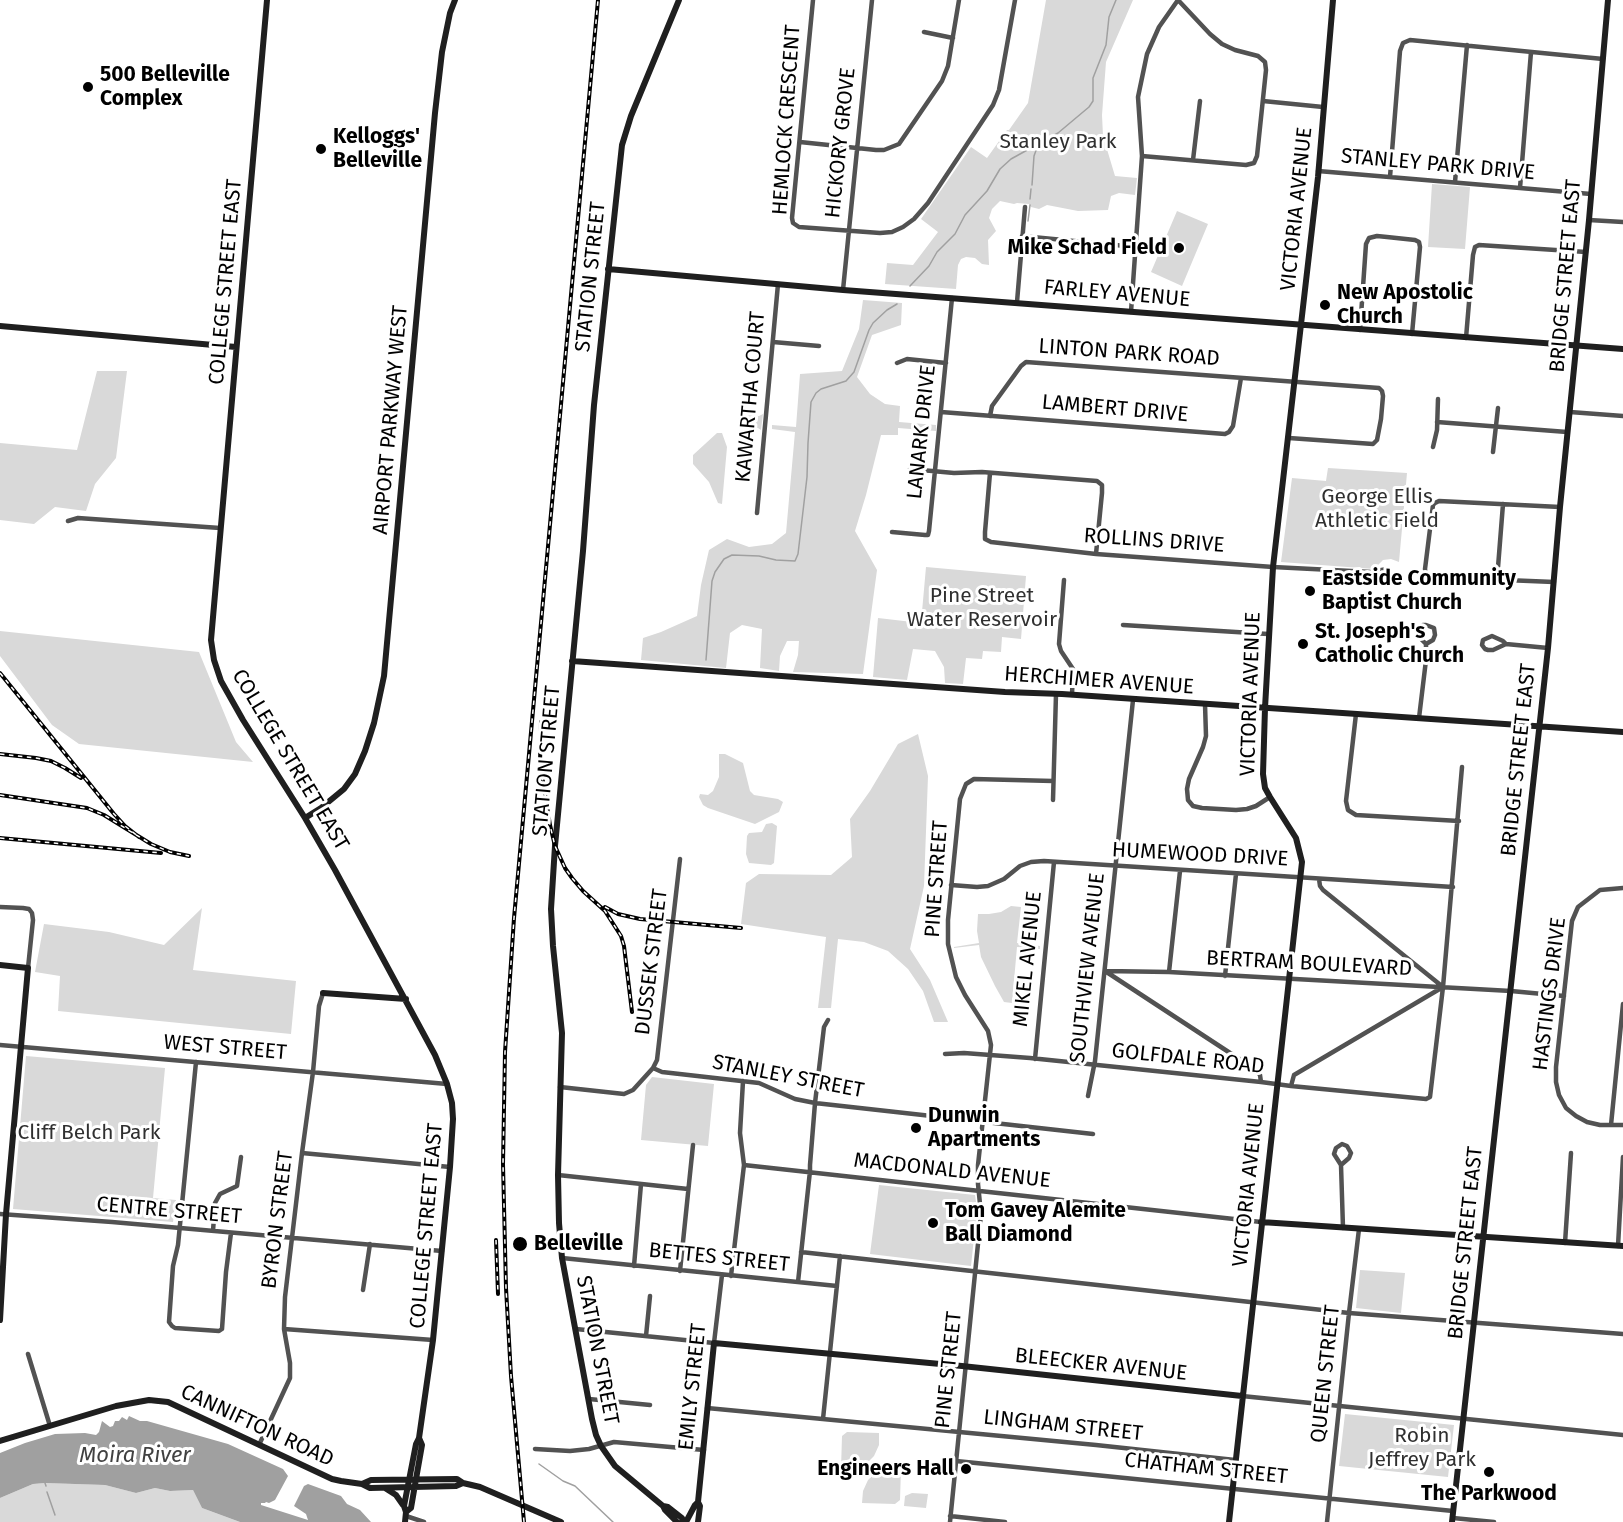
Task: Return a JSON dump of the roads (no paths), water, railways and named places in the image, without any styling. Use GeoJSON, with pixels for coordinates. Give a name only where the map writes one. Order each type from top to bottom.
{"type":"FeatureCollection","features":[{"type":"Feature","properties":{"kind":"street","name":"COLLEGE STREET EAST"},"geometry":{"type":"LineString","coordinates":[[267,0],[211,640],[214,660],[221,681],[305,818],[406,999],[435,1055],[452,1103],[450,1167],[433,1340],[419,1438],[422,1445],[405,1514]]}},
{"type":"Feature","properties":{"kind":"street","name":"AIRPORT PARKWAY WEST"},"geometry":{"type":"LineString","coordinates":[[305,818],[344,789],[355,774],[374,723],[384,676],[435,113],[442,52],[455,0]]}},
{"type":"Feature","properties":{"kind":"street","name":"STATION STREET"},"geometry":{"type":"LineString","coordinates":[[677,1522],[663,1506],[615,1466],[601,1446],[596,1434],[562,1258],[559,1223],[562,1033],[551,909],[572,661],[584,551],[594,405],[622,145],[679,0]]}},
{"type":"Feature","properties":{"kind":"street","name":"HEMLOCK CRESCENT"},"geometry":{"type":"LineString","coordinates":[[813,0],[792,218],[793,224],[798,227],[848,231]]}},
{"type":"Feature","properties":{"kind":"street","name":"HICKORY GROVE"},"geometry":{"type":"LineString","coordinates":[[843,290],[872,0]]}},
{"type":"Feature","properties":{"kind":"street"},"geometry":{"type":"LineString","coordinates":[[800,142],[884,150],[899,144],[942,81],[948,66],[959,0]]}},
{"type":"Feature","properties":{"kind":"street"},"geometry":{"type":"LineString","coordinates":[[848,231],[892,232],[914,219],[928,203],[993,105],[999,90],[1015,0]]}},
{"type":"Feature","properties":{"kind":"street"},"geometry":{"type":"LineString","coordinates":[[1131,312],[1142,156],[1138,105],[1143,69],[1159,27],[1178,0],[1222,44],[1258,56],[1265,62],[1257,156],[1254,164],[1246,165],[1142,156]]}},
{"type":"Feature","properties":{"kind":"street","name":"VICTORIA AVENUE"},"geometry":{"type":"LineString","coordinates":[[1229,1522],[1300,878],[1301,855],[1296,838],[1265,788],[1263,774],[1265,708],[1273,567],[1318,171],[1332,0]]}},
{"type":"Feature","properties":{"kind":"street","name":"BRIDGE STREET EAST"},"geometry":{"type":"LineString","coordinates":[[1453,1517],[1548,648],[1608,0]]}},
{"type":"Feature","properties":{"kind":"street"},"geometry":{"type":"LineString","coordinates":[[924,32],[953,38]]}},
{"type":"Feature","properties":{"kind":"street"},"geometry":{"type":"LineString","coordinates":[[1390,177],[1400,51],[1403,43],[1410,40],[1603,59]]}},
{"type":"Feature","properties":{"kind":"street"},"geometry":{"type":"LineString","coordinates":[[1455,182],[1467,45]]}},
{"type":"Feature","properties":{"kind":"street"},"geometry":{"type":"LineString","coordinates":[[1520,188],[1531,52]]}},
{"type":"Feature","properties":{"kind":"street"},"geometry":{"type":"LineString","coordinates":[[1193,160],[1200,101]]}},
{"type":"Feature","properties":{"kind":"street"},"geometry":{"type":"LineString","coordinates":[[1263,101],[1323,106]]}},
{"type":"Feature","properties":{"kind":"street","name":"STANLEY PARK DRIVE"},"geometry":{"type":"LineString","coordinates":[[1318,171],[1591,194]]}},
{"type":"Feature","properties":{"kind":"street"},"geometry":{"type":"LineString","coordinates":[[1017,302],[1025,207]]}},
{"type":"Feature","properties":{"kind":"street"},"geometry":{"type":"LineString","coordinates":[[1589,220],[1623,222]]}},
{"type":"Feature","properties":{"kind":"street"},"geometry":{"type":"LineString","coordinates":[[1022,236],[1136,247]]}},
{"type":"Feature","properties":{"kind":"street"},"geometry":{"type":"LineString","coordinates":[[1360,330],[1366,244],[1369,238],[1377,236],[1419,242],[1412,334]]}},
{"type":"Feature","properties":{"kind":"street"},"geometry":{"type":"LineString","coordinates":[[1466,338],[1473,255],[1475,248],[1479,245],[1586,252]]}},
{"type":"Feature","properties":{"kind":"street","name":"FARLEY AVENUE"},"geometry":{"type":"LineString","coordinates":[[608,269],[843,290],[1623,349]]}},
{"type":"Feature","properties":{"kind":"street","name":"KAWARTHA COURT"},"geometry":{"type":"LineString","coordinates":[[757,513],[778,284]]}},
{"type":"Feature","properties":{"kind":"street","name":"LANARK DRIVE"},"geometry":{"type":"LineString","coordinates":[[892,532],[928,535],[952,297]]}},
{"type":"Feature","properties":{"kind":"street"},"geometry":{"type":"LineString","coordinates":[[0,326],[236,347]]}},
{"type":"Feature","properties":{"kind":"street"},"geometry":{"type":"LineString","coordinates":[[773,342],[819,346]]}},
{"type":"Feature","properties":{"kind":"street"},"geometry":{"type":"LineString","coordinates":[[897,363],[907,359],[946,363]]}},
{"type":"Feature","properties":{"kind":"street","name":"LINTON PARK ROAD"},"geometry":{"type":"LineString","coordinates":[[990,416],[992,406],[1026,362],[1379,388],[1382,391],[1381,419],[1377,440],[1373,444],[1289,438]]}},
{"type":"Feature","properties":{"kind":"street","name":"LAMBERT DRIVE"},"geometry":{"type":"LineString","coordinates":[[941,412],[1225,434],[1233,426],[1241,378]]}},
{"type":"Feature","properties":{"kind":"street"},"geometry":{"type":"LineString","coordinates":[[1433,447],[1438,399]]}},
{"type":"Feature","properties":{"kind":"street"},"geometry":{"type":"LineString","coordinates":[[1494,452],[1498,408]]}},
{"type":"Feature","properties":{"kind":"street"},"geometry":{"type":"LineString","coordinates":[[1569,412],[1623,416]]}},
{"type":"Feature","properties":{"kind":"street"},"geometry":{"type":"LineString","coordinates":[[1437,422],[1567,432]]}},
{"type":"Feature","properties":{"kind":"street"},"geometry":{"type":"LineString","coordinates":[[910,469],[1097,481],[1102,485],[1102,493],[1096,554]]}},
{"type":"Feature","properties":{"kind":"street","name":"ROLLINS DRIVE"},"geometry":{"type":"LineString","coordinates":[[990,473],[985,539],[991,542],[1096,554],[1273,567],[1371,572],[1387,569]]}},
{"type":"Feature","properties":{"kind":"street"},"geometry":{"type":"LineString","coordinates":[[1554,582],[1432,577],[1426,575],[1425,569],[1433,505],[1439,501],[1560,507]]}},
{"type":"Feature","properties":{"kind":"street"},"geometry":{"type":"LineString","coordinates":[[1497,580],[1503,504]]}},
{"type":"Feature","properties":{"kind":"street"},"geometry":{"type":"LineString","coordinates":[[68,521],[78,518],[220,528]]}},
{"type":"Feature","properties":{"kind":"street"},"geometry":{"type":"LineString","coordinates":[[1064,580],[1059,644],[1073,669],[1072,695]]}},
{"type":"Feature","properties":{"kind":"street"},"geometry":{"type":"LineString","coordinates":[[1123,625],[1268,634]]}},
{"type":"Feature","properties":{"kind":"street"},"geometry":{"type":"LineString","coordinates":[[1506,644],[1492,636],[1483,640],[1482,645],[1485,650],[1493,650],[1506,644],[1548,648]]}},
{"type":"Feature","properties":{"kind":"street"},"geometry":{"type":"LineString","coordinates":[[1419,718],[1426,644]]}},
{"type":"Feature","properties":{"kind":"street","name":"HERCHIMER AVENUE"},"geometry":{"type":"LineString","coordinates":[[572,661],[1623,732]]}},
{"type":"Feature","properties":{"kind":"street"},"geometry":{"type":"LineString","coordinates":[[1053,800],[1056,694]]}},
{"type":"Feature","properties":{"kind":"street","name":"SOUTHVIEW AVENUE"},"geometry":{"type":"LineString","coordinates":[[1088,1096],[1095,1065],[1133,700]]}},
{"type":"Feature","properties":{"kind":"street"},"geometry":{"type":"LineString","coordinates":[[1204,704],[1206,736],[1189,779],[1188,800],[1193,806],[1202,808],[1236,810],[1256,806],[1270,797]]}},
{"type":"Feature","properties":{"kind":"street"},"geometry":{"type":"LineString","coordinates":[[1356,714],[1346,801],[1348,810],[1356,815],[1459,821]]}},
{"type":"Feature","properties":{"kind":"street"},"geometry":{"type":"LineString","coordinates":[[1443,987],[1462,767]]}},
{"type":"Feature","properties":{"kind":"street","name":"PINE STREET"},"geometry":{"type":"LineString","coordinates":[[950,1519],[981,1214],[978,1166],[990,1055],[988,1031],[960,987],[950,956],[947,932],[960,799],[966,784],[979,778],[1053,781]]}},
{"type":"Feature","properties":{"kind":"street","name":"DUSSEK STREET"},"geometry":{"type":"LineString","coordinates":[[653,1068],[657,1060],[680,859]]}},
{"type":"Feature","properties":{"kind":"street","name":"HUMEWOOD DRIVE"},"geometry":{"type":"LineString","coordinates":[[951,885],[982,887],[999,881],[1020,866],[1031,862],[1054,862],[1453,887]]}},
{"type":"Feature","properties":{"kind":"street","name":"MIKEL AVENUE"},"geometry":{"type":"LineString","coordinates":[[1035,1059],[1054,862]]}},
{"type":"Feature","properties":{"kind":"street"},"geometry":{"type":"LineString","coordinates":[[1169,972],[1180,871]]}},
{"type":"Feature","properties":{"kind":"street"},"geometry":{"type":"LineString","coordinates":[[1225,976],[1236,874]]}},
{"type":"Feature","properties":{"kind":"street"},"geometry":{"type":"LineString","coordinates":[[1319,879],[1323,890],[1443,987]]}},
{"type":"Feature","properties":{"kind":"street","name":"HASTINGS DRIVE"},"geometry":{"type":"LineString","coordinates":[[1623,888],[1600,890],[1578,907],[1572,921],[1556,1067],[1559,1095],[1566,1108],[1587,1122],[1623,1125]]}},
{"type":"Feature","properties":{"kind":"street"},"geometry":{"type":"LineString","coordinates":[[0,907],[29,909],[33,920],[3,1214],[0,1320]]}},
{"type":"Feature","properties":{"kind":"street"},"geometry":{"type":"LineString","coordinates":[[0,965],[28,968]]}},
{"type":"Feature","properties":{"kind":"street"},"geometry":{"type":"LineString","coordinates":[[1105,971],[1256,1070],[1261,1082]]}},
{"type":"Feature","properties":{"kind":"street","name":"BERTRAM BOULEVARD"},"geometry":{"type":"LineString","coordinates":[[1105,971],[1169,972],[1564,996]]}},
{"type":"Feature","properties":{"kind":"street"},"geometry":{"type":"LineString","coordinates":[[1290,1086],[1294,1075],[1443,987]]}},
{"type":"Feature","properties":{"kind":"street","name":"GOLFDALE ROAD"},"geometry":{"type":"LineString","coordinates":[[945,1054],[964,1053],[1035,1059],[1426,1099],[1430,1095],[1443,987]]}},
{"type":"Feature","properties":{"kind":"street"},"geometry":{"type":"LineString","coordinates":[[324,993],[406,999]]}},
{"type":"Feature","properties":{"kind":"street","name":"BYRON STREET"},"geometry":{"type":"LineString","coordinates":[[260,1445],[290,1378],[290,1363],[284,1329],[285,1297],[319,1006],[324,993]]}},
{"type":"Feature","properties":{"kind":"street"},"geometry":{"type":"LineString","coordinates":[[1611,1125],[1623,1004]]}},
{"type":"Feature","properties":{"kind":"street"},"geometry":{"type":"LineString","coordinates":[[798,1282],[815,1103],[824,1027],[828,1020]]}},
{"type":"Feature","properties":{"kind":"street","name":"WEST STREET"},"geometry":{"type":"LineString","coordinates":[[0,1045],[447,1084]]}},
{"type":"Feature","properties":{"kind":"street"},"geometry":{"type":"LineString","coordinates":[[196,1062],[177,1251],[173,1266],[169,1322],[175,1328],[219,1331],[222,1329],[231,1233]]}},
{"type":"Feature","properties":{"kind":"street"},"geometry":{"type":"LineString","coordinates":[[560,1087],[624,1094],[633,1090],[653,1068]]}},
{"type":"Feature","properties":{"kind":"street","name":"STANLEY STREET"},"geometry":{"type":"LineString","coordinates":[[653,1068],[662,1072],[759,1083],[795,1100],[1093,1134]]}},
{"type":"Feature","properties":{"kind":"street"},"geometry":{"type":"LineString","coordinates":[[731,1276],[744,1165],[740,1133],[743,1081]]}},
{"type":"Feature","properties":{"kind":"street"},"geometry":{"type":"LineString","coordinates":[[680,1271],[693,1145]]}},
{"type":"Feature","properties":{"kind":"street"},"geometry":{"type":"LineString","coordinates":[[1341,1165],[1351,1153],[1345,1145],[1338,1145],[1334,1154],[1341,1165],[1343,1228]]}},
{"type":"Feature","properties":{"kind":"street"},"geometry":{"type":"LineString","coordinates":[[302,1153],[450,1167]]}},
{"type":"Feature","properties":{"kind":"street"},"geometry":{"type":"LineString","coordinates":[[1565,1243],[1571,1153]]}},
{"type":"Feature","properties":{"kind":"street"},"geometry":{"type":"LineString","coordinates":[[213,1231],[215,1203],[220,1194],[237,1186],[241,1157]]}},
{"type":"Feature","properties":{"kind":"street"},"geometry":{"type":"LineString","coordinates":[[1620,1246],[1623,1157]]}},
{"type":"Feature","properties":{"kind":"street","name":"MACDONALD AVENUE"},"geometry":{"type":"LineString","coordinates":[[744,1165],[1262,1222],[1620,1246]]}},
{"type":"Feature","properties":{"kind":"street"},"geometry":{"type":"LineString","coordinates":[[558,1175],[688,1189]]}},
{"type":"Feature","properties":{"kind":"street"},"geometry":{"type":"LineString","coordinates":[[634,1266],[641,1184]]}},
{"type":"Feature","properties":{"kind":"street","name":"CENTRE STREET"},"geometry":{"type":"LineString","coordinates":[[3,1214],[442,1251]]}},
{"type":"Feature","properties":{"kind":"street","name":"QUEEN STREET"},"geometry":{"type":"LineString","coordinates":[[1327,1522],[1359,1230]]}},
{"type":"Feature","properties":{"kind":"street"},"geometry":{"type":"LineString","coordinates":[[363,1290],[370,1244]]}},
{"type":"Feature","properties":{"kind":"street"},"geometry":{"type":"LineString","coordinates":[[801,1252],[1349,1313],[1623,1334]]}},
{"type":"Feature","properties":{"kind":"street"},"geometry":{"type":"LineString","coordinates":[[823,1419],[840,1256]]}},
{"type":"Feature","properties":{"kind":"street","name":"BETTES STREET"},"geometry":{"type":"LineString","coordinates":[[562,1258],[837,1287]]}},
{"type":"Feature","properties":{"kind":"street","name":"EMILY STREET"},"geometry":{"type":"LineString","coordinates":[[698,1522],[707,1408],[722,1275]]}},
{"type":"Feature","properties":{"kind":"street"},"geometry":{"type":"LineString","coordinates":[[646,1336],[650,1296]]}},
{"type":"Feature","properties":{"kind":"street"},"geometry":{"type":"LineString","coordinates":[[284,1329],[433,1340]]}},
{"type":"Feature","properties":{"kind":"street","name":"BLEECKER AVENUE"},"geometry":{"type":"LineString","coordinates":[[576,1329],[1623,1435]]}},
{"type":"Feature","properties":{"kind":"street"},"geometry":{"type":"LineString","coordinates":[[28,1354],[50,1426]]}},
{"type":"Feature","properties":{"kind":"street"},"geometry":{"type":"LineString","coordinates":[[589,1399],[650,1405]]}},
{"type":"Feature","properties":{"kind":"street","name":"CANNIFTON ROAD"},"geometry":{"type":"LineString","coordinates":[[0,1441],[116,1406],[149,1400],[168,1402],[332,1479],[362,1484],[370,1488],[412,1483]]}},
{"type":"Feature","properties":{"kind":"street","name":"LINGHAM STREET"},"geometry":{"type":"LineString","coordinates":[[707,1408],[1235,1460]]}},
{"type":"Feature","properties":{"kind":"street"},"geometry":{"type":"LineString","coordinates":[[535,1449],[570,1451],[589,1449],[614,1442],[704,1450]]}},
{"type":"Feature","properties":{"kind":"street","name":"CHATHAM STREET"},"geometry":{"type":"LineString","coordinates":[[956,1461],[1329,1498],[1494,1522]]}},
{"type":"Feature","properties":{"kind":"street","name":"CANNIFTON ROAD"},"geometry":{"type":"LineString","coordinates":[[362,1484],[371,1480],[412,1483]]}},
{"type":"Feature","properties":{"kind":"street"},"geometry":{"type":"LineString","coordinates":[[412,1483],[456,1486],[463,1483],[480,1487],[561,1522]]}},
{"type":"Feature","properties":{"kind":"street"},"geometry":{"type":"LineString","coordinates":[[384,1488],[398,1496],[405,1514],[424,1522]]}},
{"type":"Feature","properties":{"kind":"street","name":"EMILY STREET"},"geometry":{"type":"LineString","coordinates":[[684,1522],[698,1502]]}},
{"type":"Feature","properties":{"kind":"street","name":"STATION STREET"},"geometry":{"type":"LineString","coordinates":[[663,1506],[668,1507],[684,1522]]}},
{"type":"Feature","properties":{"kind":"street"},"geometry":{"type":"LineString","coordinates":[[694,1522],[699,1511]]}},
{"type":"Feature","properties":{"kind":"street"},"geometry":{"type":"LineString","coordinates":[[950,1519],[1005,1522]]}},
{"type":"Feature","properties":{"kind":"water","name":"Moira River"},"geometry":{"type":"Polygon","coordinates":[[[129,1416],[140,1421],[228,1444],[283,1469],[288,1476],[275,1500],[261,1503],[261,1505],[308,1520],[306,1514],[294,1506],[304,1486],[308,1484],[341,1496],[347,1504],[360,1510],[371,1522],[240,1522],[202,1508],[193,1490],[170,1491],[155,1488],[136,1493],[105,1485],[45,1483],[33,1484],[0,1498],[0,1453],[55,1434],[96,1435],[102,1421],[110,1427],[115,1421],[119,1421],[122,1417],[127,1420],[129,1416]]]}},
{"type":"Feature","properties":{"kind":"waterway"},"geometry":{"type":"LineString","coordinates":[[910,286],[929,266],[937,252],[955,234],[965,215],[987,191],[1000,169],[1011,159],[1058,133],[1089,107],[1093,101],[1093,78],[1106,45],[1109,17],[1116,0]]}},
{"type":"Feature","properties":{"kind":"waterway"},"geometry":{"type":"LineString","coordinates":[[1032,185],[1034,156],[1038,145]]}},
{"type":"Feature","properties":{"kind":"waterway"},"geometry":{"type":"LineString","coordinates":[[1030,199],[1031,189]]}},
{"type":"Feature","properties":{"kind":"waterway"},"geometry":{"type":"LineString","coordinates":[[1028,221],[1030,205]]}},
{"type":"Feature","properties":{"kind":"waterway"},"geometry":{"type":"LineString","coordinates":[[706,660],[712,581],[715,572],[724,559],[732,555],[795,561],[798,554],[807,477],[811,402],[821,389],[846,381],[854,372],[873,323],[897,304]]}},
{"type":"Feature","properties":{"kind":"waterway"},"geometry":{"type":"LineString","coordinates":[[539,1464],[563,1481],[575,1486],[613,1522]]}},
{"type":"Feature","properties":{"kind":"waterway"},"geometry":{"type":"LineString","coordinates":[[47,1492],[55,1515]]}},
{"type":"Feature","properties":{"kind":"railway"},"geometry":{"type":"LineString","coordinates":[[524,1522],[506,1288],[503,1164],[505,1052],[514,918],[598,0]]}},
{"type":"Feature","properties":{"kind":"railway"},"geometry":{"type":"LineString","coordinates":[[0,673],[114,814],[139,837]]}},
{"type":"Feature","properties":{"kind":"railway"},"geometry":{"type":"LineString","coordinates":[[541,722],[540,763],[555,846],[572,878],[605,911],[621,936],[632,1012]]}},
{"type":"Feature","properties":{"kind":"railway"},"geometry":{"type":"LineString","coordinates":[[0,754],[51,761],[81,778]]}},
{"type":"Feature","properties":{"kind":"railway"},"geometry":{"type":"LineString","coordinates":[[0,795],[87,808],[104,815],[151,844],[170,852],[189,856]]}},
{"type":"Feature","properties":{"kind":"railway"},"geometry":{"type":"LineString","coordinates":[[0,838],[161,853]]}},
{"type":"Feature","properties":{"kind":"railway"},"geometry":{"type":"LineString","coordinates":[[605,907],[618,914],[640,919],[741,928]]}},
{"type":"Feature","properties":{"kind":"railway"},"geometry":{"type":"LineString","coordinates":[[496,1240],[498,1294]]}},
{"type":"Feature","properties":{"kind":"place","name":"500 Belleville Complex"},"geometry":{"type":"Point","coordinates":[88,87]}},
{"type":"Feature","properties":{"kind":"place","name":"Kelloggs' Belleville"},"geometry":{"type":"Point","coordinates":[321,149]}},
{"type":"Feature","properties":{"kind":"place","name":"Mike Schad Field"},"geometry":{"type":"Point","coordinates":[1179,248]}},
{"type":"Feature","properties":{"kind":"place","name":"New Apostolic Church"},"geometry":{"type":"Point","coordinates":[1325,305]}},
{"type":"Feature","properties":{"kind":"place","name":"Eastside Community Baptist Church"},"geometry":{"type":"Point","coordinates":[1310,591]}},
{"type":"Feature","properties":{"kind":"place","name":"St. Joseph's Catholic Church"},"geometry":{"type":"Point","coordinates":[1303,644]}},
{"type":"Feature","properties":{"kind":"place","name":"Dunwin Apartments"},"geometry":{"type":"Point","coordinates":[916,1128]}},
{"type":"Feature","properties":{"kind":"place","name":"Tom Gavey Alemite Ball Diamond"},"geometry":{"type":"Point","coordinates":[933,1223]}},
{"type":"Feature","properties":{"kind":"place","name":"Belleville"},"geometry":{"type":"Point","coordinates":[520,1244]}},
{"type":"Feature","properties":{"kind":"place","name":"Engineers Hall"},"geometry":{"type":"Point","coordinates":[966,1469]}},
{"type":"Feature","properties":{"kind":"place","name":"The Parkwood"},"geometry":{"type":"Point","coordinates":[1489,1472]}},
{"type":"Feature","properties":{"kind":"park label","name":"Stanley Park"},"geometry":{"type":"Point","coordinates":[1058,142]}},
{"type":"Feature","properties":{"kind":"park label","name":"George Ellis Athletic Field"},"geometry":{"type":"Point","coordinates":[1377,509]}},
{"type":"Feature","properties":{"kind":"park label","name":"Pine Street Water Reservoir"},"geometry":{"type":"Point","coordinates":[982,608]}},
{"type":"Feature","properties":{"kind":"park label","name":"Cliff Belch Park"},"geometry":{"type":"Point","coordinates":[89,1133]}},
{"type":"Feature","properties":{"kind":"park label","name":"Robin Jeffrey Park"},"geometry":{"type":"Point","coordinates":[1422,1448]}}]}
